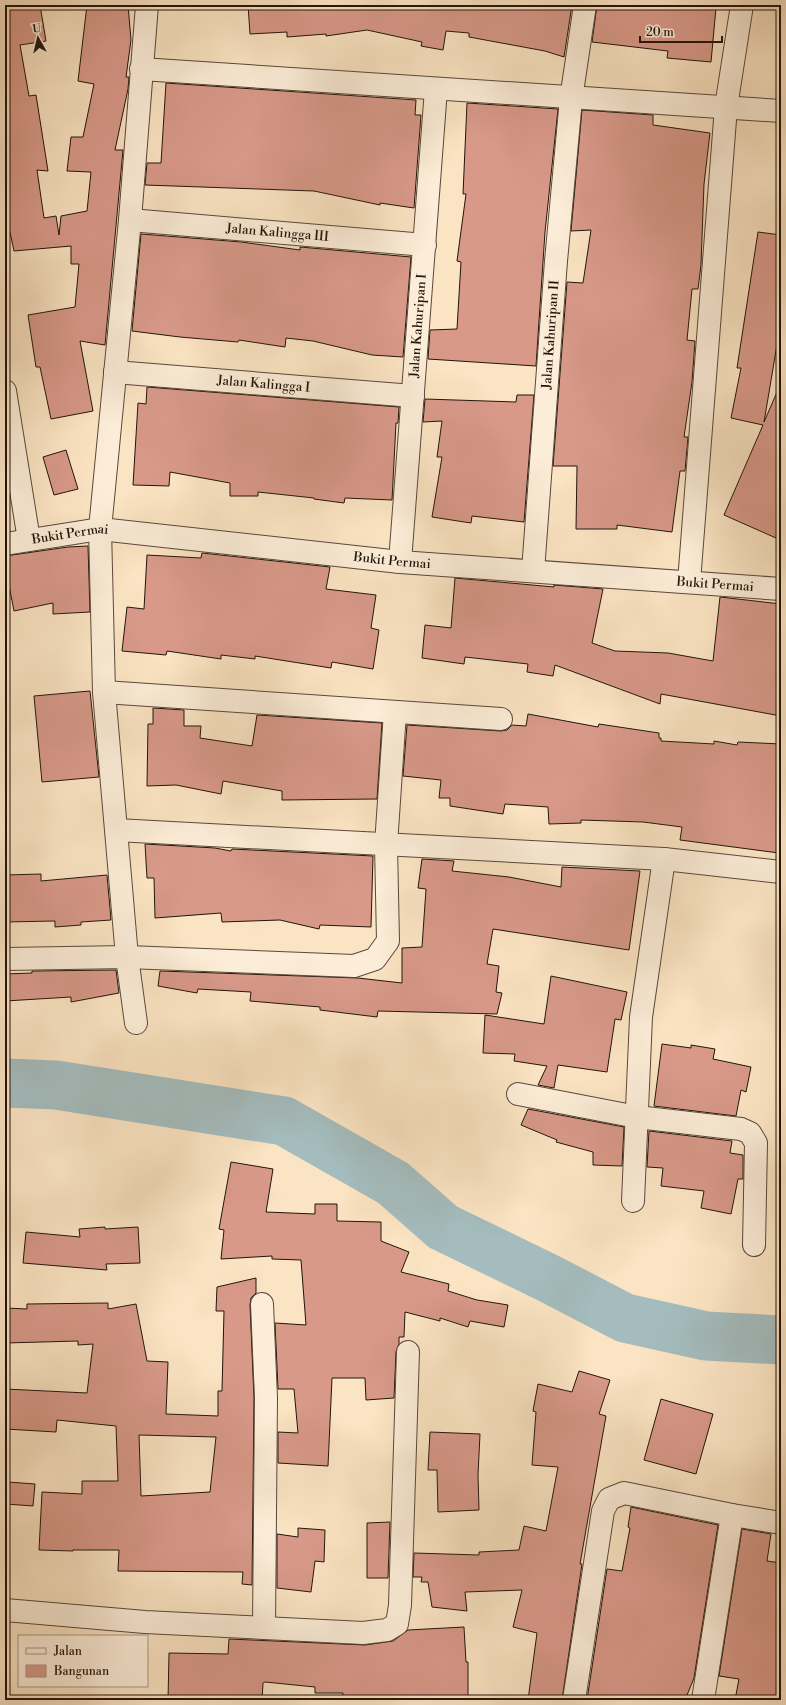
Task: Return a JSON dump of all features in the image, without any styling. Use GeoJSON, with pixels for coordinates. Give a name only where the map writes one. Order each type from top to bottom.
{"type":"FeatureCollection","features":[{"type":"Feature","properties":{"kind":"street"},"geometry":{"type":"LineString","coordinates":[[136,1024],[127,957],[104,692],[100,529],[130,220],[147,5]]}},
{"type":"Feature","properties":{"kind":"street","name":"Jalan Kahuripan II"},"geometry":{"type":"LineString","coordinates":[[533,571],[556,261],[571,98],[585,5]]}},
{"type":"Feature","properties":{"kind":"street"},"geometry":{"type":"LineString","coordinates":[[689,582],[726,107],[742,5]]}},
{"type":"Feature","properties":{"kind":"street"},"geometry":{"type":"LineString","coordinates":[[141,69],[781,111]]}},
{"type":"Feature","properties":{"kind":"street","name":"Jalan Kahuripan I"},"geometry":{"type":"LineString","coordinates":[[400,562],[436,89]]}},
{"type":"Feature","properties":{"kind":"street","name":"Jalan Kalingga III"},"geometry":{"type":"LineString","coordinates":[[130,220],[425,245]]}},
{"type":"Feature","properties":{"kind":"street","name":"Jalan Kalingga I"},"geometry":{"type":"LineString","coordinates":[[115,372],[413,396]]}},
{"type":"Feature","properties":{"kind":"street"},"geometry":{"type":"LineString","coordinates":[[5,391],[29,540]]}},
{"type":"Feature","properties":{"kind":"street","name":"Bukit Permai"},"geometry":{"type":"LineString","coordinates":[[5,544],[100,529],[400,562],[781,589]]}},
{"type":"Feature","properties":{"kind":"street"},"geometry":{"type":"LineString","coordinates":[[104,692],[501,718]]}},
{"type":"Feature","properties":{"kind":"street"},"geometry":{"type":"LineString","coordinates":[[5,958],[127,957],[354,966],[375,959],[388,941],[386,845],[396,712]]}},
{"type":"Feature","properties":{"kind":"street"},"geometry":{"type":"LineString","coordinates":[[116,830],[664,859],[781,872]]}},
{"type":"Feature","properties":{"kind":"street"},"geometry":{"type":"LineString","coordinates":[[633,1201],[641,1017],[664,859]]}},
{"type":"Feature","properties":{"kind":"street"},"geometry":{"type":"LineString","coordinates":[[518,1094],[637,1117],[740,1129],[750,1133],[756,1143],[754,1245]]}},
{"type":"Feature","properties":{"kind":"street"},"geometry":{"type":"LineString","coordinates":[[262,1304],[266,1398],[264,1628]]}},
{"type":"Feature","properties":{"kind":"street"},"geometry":{"type":"LineString","coordinates":[[5,1610],[145,1622],[363,1633],[387,1630],[397,1624],[400,1605],[408,1352]]}},
{"type":"Feature","properties":{"kind":"street"},"geometry":{"type":"LineString","coordinates":[[574,1700],[603,1511],[609,1499],[624,1493],[732,1515],[781,1523]]}},
{"type":"Feature","properties":{"kind":"street"},"geometry":{"type":"LineString","coordinates":[[703,1700],[732,1515]]}},
{"type":"Feature","properties":{"kind":"building"},"geometry":{"type":"Polygon","coordinates":[[[29,5],[40,5],[46,41],[20,45],[29,96],[36,95],[48,171],[37,170],[44,218],[56,216],[59,235],[61,216],[87,211],[91,172],[67,171],[71,137],[83,137],[94,84],[78,81],[87,5],[128,5],[131,40],[126,77],[129,77],[128,89],[115,150],[123,150],[105,345],[80,341],[93,411],[51,419],[40,367],[36,367],[28,315],[75,307],[79,264],[71,264],[71,246],[14,251],[5,209],[5,9],[29,5]]]}},
{"type":"Feature","properties":{"kind":"building"},"geometry":{"type":"Polygon","coordinates":[[[248,5],[572,5],[564,57],[545,51],[469,37],[469,33],[446,31],[443,50],[421,46],[422,42],[367,30],[326,36],[326,34],[287,37],[287,32],[250,34],[248,5]]]}},
{"type":"Feature","properties":{"kind":"building"},"geometry":{"type":"Polygon","coordinates":[[[597,5],[688,5],[688,7],[716,8],[711,62],[667,58],[668,51],[592,42],[597,5]]]}},
{"type":"Feature","properties":{"kind":"building"},"geometry":{"type":"Polygon","coordinates":[[[166,83],[416,100],[415,115],[421,115],[414,208],[380,203],[380,205],[314,191],[145,185],[147,163],[161,163],[166,83]]]}},
{"type":"Feature","properties":{"kind":"building"},"geometry":{"type":"Polygon","coordinates":[[[467,103],[558,109],[545,232],[536,366],[428,359],[430,330],[457,329],[461,262],[457,261],[466,194],[463,194],[467,103]]]}},
{"type":"Feature","properties":{"kind":"building"},"geometry":{"type":"Polygon","coordinates":[[[582,110],[653,115],[653,125],[710,133],[704,184],[701,265],[698,289],[692,289],[687,340],[695,341],[692,382],[684,437],[688,437],[685,471],[680,471],[672,532],[617,525],[617,529],[576,529],[577,466],[553,466],[567,282],[583,283],[591,230],[571,231],[582,110]]]}},
{"type":"Feature","properties":{"kind":"building"},"geometry":{"type":"Polygon","coordinates":[[[758,232],[781,235],[781,321],[764,422],[781,383],[781,526],[776,538],[724,515],[763,425],[731,418],[741,368],[737,368],[758,232]]]}},
{"type":"Feature","properties":{"kind":"building"},"geometry":{"type":"Polygon","coordinates":[[[141,234],[241,242],[300,250],[300,247],[411,257],[403,357],[372,355],[313,341],[286,338],[285,347],[239,340],[238,342],[132,331],[141,234]]]}},
{"type":"Feature","properties":{"kind":"building"},"geometry":{"type":"Polygon","coordinates":[[[147,387],[399,407],[398,423],[396,423],[392,500],[345,498],[344,503],[258,492],[258,496],[230,496],[230,483],[170,472],[169,486],[133,485],[138,403],[146,404],[147,387]]]}},
{"type":"Feature","properties":{"kind":"building"},"geometry":{"type":"Polygon","coordinates":[[[517,395],[534,395],[524,522],[472,516],[471,523],[432,517],[442,457],[437,457],[442,421],[423,422],[425,399],[516,402],[517,395]]]}},
{"type":"Feature","properties":{"kind":"building"},"geometry":{"type":"Polygon","coordinates":[[[66,450],[78,489],[54,495],[43,457],[66,450]]]}},
{"type":"Feature","properties":{"kind":"building"},"geometry":{"type":"Polygon","coordinates":[[[88,546],[90,612],[53,614],[53,603],[14,611],[5,565],[5,556],[68,547],[88,546]]]}},
{"type":"Feature","properties":{"kind":"building"},"geometry":{"type":"Polygon","coordinates":[[[202,553],[330,567],[326,589],[376,595],[371,628],[379,630],[373,669],[332,662],[331,668],[255,656],[255,659],[221,655],[221,659],[167,651],[166,655],[122,651],[127,607],[144,609],[147,555],[201,558],[202,553]]]}},
{"type":"Feature","properties":{"kind":"building"},"geometry":{"type":"Polygon","coordinates":[[[455,578],[554,587],[554,585],[603,589],[592,643],[615,651],[668,653],[713,661],[720,597],[781,604],[781,716],[661,694],[660,704],[555,665],[553,676],[527,672],[528,664],[465,657],[464,664],[422,658],[425,625],[451,628],[455,578]]]}},
{"type":"Feature","properties":{"kind":"building"},"geometry":{"type":"Polygon","coordinates":[[[90,691],[99,777],[42,782],[34,696],[90,691]]]}},
{"type":"Feature","properties":{"kind":"building"},"geometry":{"type":"Polygon","coordinates":[[[153,708],[184,710],[184,726],[201,726],[200,738],[252,746],[257,715],[382,723],[377,799],[282,800],[282,791],[223,781],[221,794],[176,785],[147,786],[148,724],[153,724],[153,708]]]}},
{"type":"Feature","properties":{"kind":"building"},"geometry":{"type":"Polygon","coordinates":[[[528,714],[598,727],[599,724],[659,733],[659,738],[661,738],[661,741],[714,744],[714,741],[737,745],[738,742],[781,744],[781,836],[779,853],[680,840],[682,827],[643,822],[581,820],[581,823],[549,824],[548,807],[505,804],[503,814],[450,806],[450,798],[439,798],[441,780],[403,776],[407,725],[501,731],[507,730],[512,725],[526,726],[528,714]]]}},
{"type":"Feature","properties":{"kind":"building"},"geometry":{"type":"Polygon","coordinates":[[[145,844],[215,848],[231,851],[232,849],[373,856],[371,927],[320,925],[319,929],[280,920],[222,922],[221,913],[155,918],[154,878],[147,878],[145,844]]]}},
{"type":"Feature","properties":{"kind":"building"},"geometry":{"type":"Polygon","coordinates":[[[422,859],[454,861],[452,871],[509,877],[561,887],[562,867],[640,871],[629,950],[493,929],[487,964],[499,966],[496,992],[502,993],[497,1014],[378,1011],[377,1017],[320,1010],[320,1007],[250,1001],[251,992],[198,989],[197,993],[158,986],[160,971],[358,978],[402,983],[402,948],[422,947],[426,889],[418,888],[422,859]]]}},
{"type":"Feature","properties":{"kind":"building"},"geometry":{"type":"Polygon","coordinates":[[[41,874],[41,881],[107,875],[111,920],[81,922],[81,925],[55,927],[55,921],[5,922],[5,875],[41,874]]]}},
{"type":"Feature","properties":{"kind":"building"},"geometry":{"type":"Polygon","coordinates":[[[116,970],[119,993],[71,1002],[71,997],[5,1001],[5,974],[32,973],[32,971],[116,970]]]}},
{"type":"Feature","properties":{"kind":"building"},"geometry":{"type":"Polygon","coordinates":[[[551,976],[627,992],[621,1020],[615,1019],[607,1072],[558,1065],[554,1088],[538,1085],[547,1066],[514,1061],[515,1054],[483,1053],[485,1015],[544,1024],[551,976]]]}},
{"type":"Feature","properties":{"kind":"building"},"geometry":{"type":"Polygon","coordinates":[[[662,1044],[691,1048],[691,1045],[715,1049],[713,1059],[751,1067],[746,1092],[741,1090],[736,1116],[654,1106],[662,1044]]]}},
{"type":"Feature","properties":{"kind":"building"},"geometry":{"type":"Polygon","coordinates":[[[528,1109],[624,1127],[622,1166],[593,1165],[593,1152],[556,1142],[557,1140],[521,1125],[528,1109]]]}},
{"type":"Feature","properties":{"kind":"building"},"geometry":{"type":"Polygon","coordinates":[[[649,1131],[732,1141],[730,1153],[743,1155],[743,1179],[738,1179],[731,1214],[701,1208],[704,1191],[661,1186],[663,1168],[647,1167],[649,1131]]]}},
{"type":"Feature","properties":{"kind":"building"},"geometry":{"type":"Polygon","coordinates":[[[231,1162],[273,1169],[266,1212],[315,1214],[315,1204],[337,1204],[337,1221],[381,1222],[381,1241],[409,1252],[401,1272],[449,1284],[448,1291],[477,1300],[508,1305],[504,1327],[470,1321],[468,1327],[440,1318],[440,1321],[405,1312],[404,1337],[399,1337],[399,1344],[396,1352],[394,1398],[366,1400],[365,1378],[332,1378],[328,1466],[278,1463],[278,1432],[298,1433],[294,1389],[278,1389],[275,1323],[306,1325],[301,1260],[272,1259],[272,1256],[221,1259],[224,1230],[219,1229],[231,1162]]]}},
{"type":"Feature","properties":{"kind":"building"},"geometry":{"type":"Polygon","coordinates":[[[105,1227],[105,1229],[138,1227],[140,1263],[106,1264],[107,1270],[23,1263],[26,1232],[80,1237],[79,1229],[105,1227]]]}},
{"type":"Feature","properties":{"kind":"building"},"geometry":{"type":"Polygon","coordinates":[[[256,1278],[256,1293],[251,1298],[250,1305],[254,1398],[252,1585],[242,1584],[243,1572],[118,1571],[119,1550],[39,1550],[42,1492],[82,1494],[82,1481],[118,1481],[116,1426],[57,1420],[56,1432],[5,1429],[5,1389],[87,1393],[93,1344],[78,1345],[78,1341],[5,1343],[5,1308],[27,1309],[27,1304],[108,1303],[108,1309],[136,1304],[147,1361],[168,1362],[166,1414],[218,1416],[218,1391],[222,1391],[224,1311],[216,1311],[217,1287],[256,1278]],[[139,1435],[141,1496],[210,1492],[216,1437],[139,1435]]]}},
{"type":"Feature","properties":{"kind":"building"},"geometry":{"type":"Polygon","coordinates":[[[579,1371],[610,1380],[599,1414],[606,1416],[580,1564],[582,1564],[562,1700],[528,1700],[537,1633],[513,1627],[522,1590],[465,1592],[467,1611],[432,1607],[428,1582],[421,1582],[422,1577],[413,1577],[414,1553],[479,1555],[479,1552],[519,1550],[524,1526],[546,1531],[558,1467],[532,1465],[536,1412],[533,1411],[538,1384],[572,1392],[579,1371]]]}},
{"type":"Feature","properties":{"kind":"building"},"geometry":{"type":"Polygon","coordinates":[[[661,1399],[713,1414],[696,1474],[644,1460],[661,1399]]]}},
{"type":"Feature","properties":{"kind":"building"},"geometry":{"type":"Polygon","coordinates":[[[430,1432],[480,1434],[478,1475],[479,1510],[438,1512],[437,1470],[428,1470],[430,1432]]]}},
{"type":"Feature","properties":{"kind":"building"},"geometry":{"type":"Polygon","coordinates":[[[8,1482],[35,1484],[33,1506],[6,1504],[8,1482]]]}},
{"type":"Feature","properties":{"kind":"building"},"geometry":{"type":"Polygon","coordinates":[[[631,1507],[718,1525],[694,1678],[685,1700],[587,1700],[607,1569],[622,1571],[630,1528],[628,1527],[631,1507]]]}},
{"type":"Feature","properties":{"kind":"building"},"geometry":{"type":"Polygon","coordinates":[[[390,1522],[388,1578],[367,1578],[367,1523],[390,1522]]]}},
{"type":"Feature","properties":{"kind":"building"},"geometry":{"type":"Polygon","coordinates":[[[298,1528],[325,1530],[324,1562],[315,1561],[311,1592],[277,1588],[277,1534],[298,1537],[298,1528]]]}},
{"type":"Feature","properties":{"kind":"building"},"geometry":{"type":"Polygon","coordinates":[[[742,1529],[771,1534],[767,1561],[781,1563],[781,1700],[735,1700],[739,1679],[719,1676],[742,1529]]]}},
{"type":"Feature","properties":{"kind":"building"},"geometry":{"type":"Polygon","coordinates":[[[464,1627],[466,1662],[468,1662],[468,1700],[342,1700],[343,1693],[315,1693],[315,1687],[265,1682],[263,1683],[262,1700],[168,1700],[169,1653],[228,1654],[229,1639],[365,1645],[393,1641],[408,1630],[464,1627]]]}},
{"type":"Feature","properties":{"kind":"waterway"},"geometry":{"type":"LineString","coordinates":[[5,1083],[56,1085],[284,1121],[393,1183],[443,1227],[548,1278],[625,1318],[706,1336],[781,1340]]}}]}
